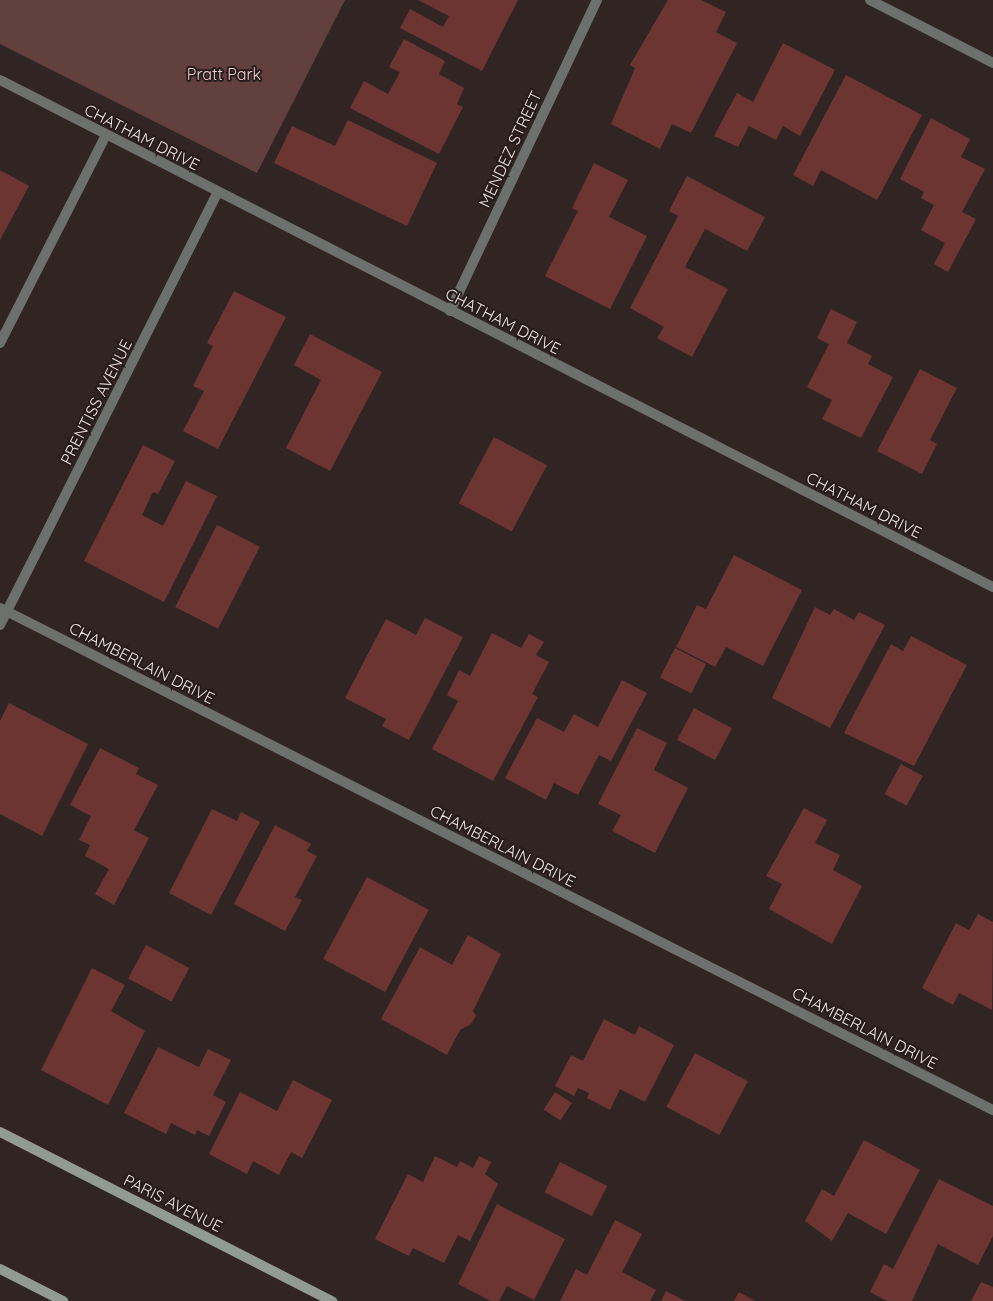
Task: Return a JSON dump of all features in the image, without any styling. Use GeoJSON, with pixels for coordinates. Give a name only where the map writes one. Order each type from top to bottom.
{"type":"FeatureCollection","features":[{"type":"Feature","properties":{"kind":"street","name":"MENDEZ STREET"},"geometry":{"type":"LineString","coordinates":[[450,311],[597,0]]}},
{"type":"Feature","properties":{"kind":"street"},"geometry":{"type":"LineString","coordinates":[[870,0],[993,63]]}},
{"type":"Feature","properties":{"kind":"street","name":"CHATHAM DRIVE"},"geometry":{"type":"LineString","coordinates":[[0,80],[993,587]]}},
{"type":"Feature","properties":{"kind":"street"},"geometry":{"type":"LineString","coordinates":[[0,343],[106,135]]}},
{"type":"Feature","properties":{"kind":"street","name":"PRENTISS AVENUE"},"geometry":{"type":"LineString","coordinates":[[0,625],[4,610],[218,192]]}},
{"type":"Feature","properties":{"kind":"street","name":"CHAMBERLAIN DRIVE"},"geometry":{"type":"LineString","coordinates":[[4,610],[993,1110]]}},
{"type":"Feature","properties":{"kind":"street","name":"PARIS AVENUE"},"geometry":{"type":"LineString","coordinates":[[0,1132],[332,1301]]}},
{"type":"Feature","properties":{"kind":"street"},"geometry":{"type":"LineString","coordinates":[[0,1269],[63,1301]]}},
{"type":"Feature","properties":{"kind":"green space","name":"Pratt Park"},"geometry":{"type":"Polygon","coordinates":[[[0,0],[345,0],[257,173],[0,44],[0,0]]]}},
{"type":"Feature","properties":{"kind":"building"},"geometry":{"type":"Polygon","coordinates":[[[418,0],[518,0],[482,71],[400,28],[410,9],[443,27],[449,16],[418,0]]]}},
{"type":"Feature","properties":{"kind":"building"},"geometry":{"type":"Polygon","coordinates":[[[668,0],[701,0],[726,12],[716,32],[737,43],[691,133],[672,124],[660,149],[611,124],[635,68],[630,65],[668,0]]]}},
{"type":"Feature","properties":{"kind":"building"},"geometry":{"type":"Polygon","coordinates":[[[404,39],[445,61],[439,74],[464,88],[457,104],[463,107],[439,154],[350,108],[364,81],[388,94],[400,72],[389,67],[404,39]]]}},
{"type":"Feature","properties":{"kind":"building"},"geometry":{"type":"Polygon","coordinates":[[[783,43],[835,70],[800,136],[783,126],[776,140],[749,126],[738,147],[714,136],[737,93],[753,102],[783,43]]]}},
{"type":"Feature","properties":{"kind":"building"},"geometry":{"type":"Polygon","coordinates":[[[846,75],[922,115],[877,200],[821,170],[813,186],[793,175],[846,75]]]}},
{"type":"Feature","properties":{"kind":"building"},"geometry":{"type":"Polygon","coordinates":[[[931,118],[970,139],[961,157],[985,169],[962,212],[976,219],[948,272],[934,264],[945,243],[921,230],[934,205],[921,198],[924,192],[900,179],[931,118]]]}},
{"type":"Feature","properties":{"kind":"building"},"geometry":{"type":"Polygon","coordinates":[[[348,120],[437,163],[407,226],[274,163],[292,126],[335,146],[348,120]]]}},
{"type":"Feature","properties":{"kind":"building"},"geometry":{"type":"Polygon","coordinates":[[[594,163],[628,180],[609,217],[647,236],[610,309],[545,276],[578,211],[572,208],[594,163]]]}},
{"type":"Feature","properties":{"kind":"building"},"geometry":{"type":"Polygon","coordinates":[[[0,170],[29,186],[0,240],[0,170]]]}},
{"type":"Feature","properties":{"kind":"building"},"geometry":{"type":"Polygon","coordinates":[[[687,176],[765,217],[747,251],[705,229],[685,267],[728,289],[692,357],[657,338],[664,327],[630,308],[678,216],[669,211],[687,176]]]}},
{"type":"Feature","properties":{"kind":"building"},"geometry":{"type":"Polygon","coordinates":[[[234,291],[286,317],[218,449],[183,431],[204,391],[193,386],[213,346],[207,343],[234,291]]]}},
{"type":"Feature","properties":{"kind":"building"},"geometry":{"type":"Polygon","coordinates":[[[831,309],[857,322],[847,343],[872,356],[868,364],[893,377],[861,438],[822,419],[832,400],[807,387],[829,344],[817,338],[831,309]]]}},
{"type":"Feature","properties":{"kind":"building"},"geometry":{"type":"Polygon","coordinates":[[[310,334],[382,372],[330,471],[286,448],[321,380],[294,365],[310,334]]]}},
{"type":"Feature","properties":{"kind":"building"},"geometry":{"type":"Polygon","coordinates":[[[920,369],[957,388],[930,440],[937,444],[922,474],[877,451],[920,369]]]}},
{"type":"Feature","properties":{"kind":"building"},"geometry":{"type":"Polygon","coordinates":[[[494,437],[547,465],[512,531],[459,503],[494,437]]]}},
{"type":"Feature","properties":{"kind":"building"},"geometry":{"type":"Polygon","coordinates":[[[143,445],[175,461],[158,494],[153,492],[142,515],[163,526],[186,481],[217,496],[164,602],[84,561],[143,445]]]}},
{"type":"Feature","properties":{"kind":"building"},"geometry":{"type":"Polygon","coordinates":[[[217,525],[260,547],[218,629],[175,607],[217,525]]]}},
{"type":"Feature","properties":{"kind":"building"},"geometry":{"type":"Polygon","coordinates":[[[734,555],[802,590],[763,666],[726,647],[715,667],[676,647],[697,605],[706,609],[734,555]]]}},
{"type":"Feature","properties":{"kind":"building"},"geometry":{"type":"Polygon","coordinates":[[[815,607],[830,615],[834,609],[854,620],[859,612],[885,625],[830,728],[772,698],[815,607]]]}},
{"type":"Feature","properties":{"kind":"building"},"geometry":{"type":"Polygon","coordinates":[[[425,618],[463,637],[409,740],[382,726],[386,719],[345,698],[386,619],[416,635],[425,618]]]}},
{"type":"Feature","properties":{"kind":"building"},"geometry":{"type":"Polygon","coordinates":[[[492,633],[521,648],[529,634],[544,642],[536,655],[549,662],[532,694],[538,697],[493,781],[432,749],[458,701],[447,695],[459,670],[470,676],[492,633]]]}},
{"type":"Feature","properties":{"kind":"building"},"geometry":{"type":"Polygon","coordinates":[[[911,636],[967,665],[914,766],[844,733],[891,644],[903,651],[911,636]]]}},
{"type":"Feature","properties":{"kind":"building"},"geometry":{"type":"Polygon","coordinates":[[[675,648],[706,664],[691,693],[660,677],[675,648]]]}},
{"type":"Feature","properties":{"kind":"building"},"geometry":{"type":"Polygon","coordinates":[[[622,680],[647,693],[611,761],[599,755],[578,795],[554,783],[546,800],[505,778],[537,718],[564,732],[574,714],[598,727],[622,680]]]}},
{"type":"Feature","properties":{"kind":"building"},"geometry":{"type":"Polygon","coordinates":[[[9,703],[88,744],[42,836],[0,814],[0,721],[9,703]]]}},
{"type":"Feature","properties":{"kind":"building"},"geometry":{"type":"Polygon","coordinates":[[[694,708],[732,728],[715,760],[677,740],[694,708]]]}},
{"type":"Feature","properties":{"kind":"building"},"geometry":{"type":"Polygon","coordinates":[[[637,728],[667,743],[654,770],[688,788],[655,853],[612,831],[621,815],[598,804],[637,728]]]}},
{"type":"Feature","properties":{"kind":"building"},"geometry":{"type":"Polygon","coordinates":[[[100,748],[139,768],[136,774],[158,785],[134,830],[149,838],[114,905],[95,894],[109,869],[85,856],[90,845],[79,840],[91,816],[70,805],[100,748]]]}},
{"type":"Feature","properties":{"kind":"building"},"geometry":{"type":"Polygon","coordinates":[[[901,764],[923,776],[906,806],[885,794],[901,764]]]}},
{"type":"Feature","properties":{"kind":"building"},"geometry":{"type":"Polygon","coordinates":[[[804,808],[827,820],[815,843],[840,855],[833,870],[862,886],[832,944],[769,909],[782,884],[766,876],[804,808]]]}},
{"type":"Feature","properties":{"kind":"building"},"geometry":{"type":"Polygon","coordinates":[[[212,809],[237,821],[241,812],[260,822],[211,915],[169,893],[212,809]]]}},
{"type":"Feature","properties":{"kind":"building"},"geometry":{"type":"Polygon","coordinates":[[[275,825],[311,844],[307,851],[317,856],[295,897],[302,900],[285,931],[234,904],[275,825]]]}},
{"type":"Feature","properties":{"kind":"building"},"geometry":{"type":"Polygon","coordinates":[[[367,877],[429,910],[385,992],[323,959],[367,877]]]}},
{"type":"Feature","properties":{"kind":"building"},"geometry":{"type":"Polygon","coordinates":[[[978,914],[993,922],[992,1010],[959,993],[953,1005],[922,988],[956,923],[969,930],[978,914]]]}},
{"type":"Feature","properties":{"kind":"building"},"geometry":{"type":"Polygon","coordinates":[[[468,935],[501,954],[473,1011],[476,1016],[471,1024],[460,1030],[447,1055],[381,1019],[420,947],[452,965],[468,935]]]}},
{"type":"Feature","properties":{"kind":"building"},"geometry":{"type":"Polygon","coordinates":[[[146,945],[189,968],[171,1002],[128,979],[146,945]]]}},
{"type":"Feature","properties":{"kind":"building"},"geometry":{"type":"Polygon","coordinates":[[[92,968],[125,985],[111,1011],[145,1031],[108,1105],[41,1070],[92,968]]]}},
{"type":"Feature","properties":{"kind":"building"},"geometry":{"type":"Polygon","coordinates":[[[604,1019],[635,1035],[639,1026],[674,1045],[645,1102],[620,1089],[610,1110],[587,1098],[589,1093],[578,1088],[574,1096],[555,1086],[571,1055],[583,1061],[604,1019]]]}},
{"type":"Feature","properties":{"kind":"building"},"geometry":{"type":"Polygon","coordinates":[[[158,1047],[199,1067],[208,1049],[231,1060],[213,1095],[226,1102],[209,1136],[197,1130],[195,1135],[171,1123],[166,1134],[124,1113],[158,1047]]]}},
{"type":"Feature","properties":{"kind":"building"},"geometry":{"type":"Polygon","coordinates":[[[695,1053],[748,1081],[719,1135],[666,1107],[695,1053]]]}},
{"type":"Feature","properties":{"kind":"building"},"geometry":{"type":"Polygon","coordinates":[[[293,1080],[332,1100],[302,1158],[291,1152],[279,1175],[253,1161],[247,1174],[209,1154],[240,1092],[277,1111],[293,1080]]]}},
{"type":"Feature","properties":{"kind":"building"},"geometry":{"type":"Polygon","coordinates":[[[555,1092],[572,1103],[560,1121],[544,1110],[555,1092]]]}},
{"type":"Feature","properties":{"kind":"building"},"geometry":{"type":"Polygon","coordinates":[[[864,1140],[920,1170],[886,1234],[848,1213],[832,1241],[805,1221],[822,1189],[834,1196],[864,1140]]]}},
{"type":"Feature","properties":{"kind":"building"},"geometry":{"type":"Polygon","coordinates":[[[435,1156],[457,1167],[460,1161],[473,1168],[479,1156],[491,1162],[485,1174],[498,1184],[470,1241],[458,1235],[444,1263],[413,1248],[409,1256],[375,1239],[408,1174],[423,1182],[435,1156]]]}},
{"type":"Feature","properties":{"kind":"building"},"geometry":{"type":"Polygon","coordinates":[[[560,1162],[607,1186],[592,1216],[545,1192],[560,1162]]]}},
{"type":"Feature","properties":{"kind":"building"},"geometry":{"type":"Polygon","coordinates":[[[939,1179],[993,1206],[993,1236],[978,1265],[938,1244],[912,1301],[887,1301],[870,1292],[884,1264],[893,1269],[939,1179]]]}},
{"type":"Feature","properties":{"kind":"building"},"geometry":{"type":"Polygon","coordinates":[[[497,1204],[565,1239],[534,1300],[507,1286],[499,1301],[491,1301],[458,1284],[497,1204]]]}},
{"type":"Feature","properties":{"kind":"building"},"geometry":{"type":"Polygon","coordinates":[[[615,1220],[642,1234],[622,1272],[656,1290],[650,1301],[560,1301],[576,1269],[587,1275],[615,1220]]]}},
{"type":"Feature","properties":{"kind":"building"},"geometry":{"type":"Polygon","coordinates":[[[981,1282],[993,1287],[993,1301],[971,1301],[981,1282]]]}},
{"type":"Feature","properties":{"kind":"building"},"geometry":{"type":"Polygon","coordinates":[[[666,1291],[685,1301],[661,1301],[666,1291]]]}},
{"type":"Feature","properties":{"kind":"building"},"geometry":{"type":"Polygon","coordinates":[[[739,1292],[755,1301],[734,1301],[739,1292]]]}}]}
